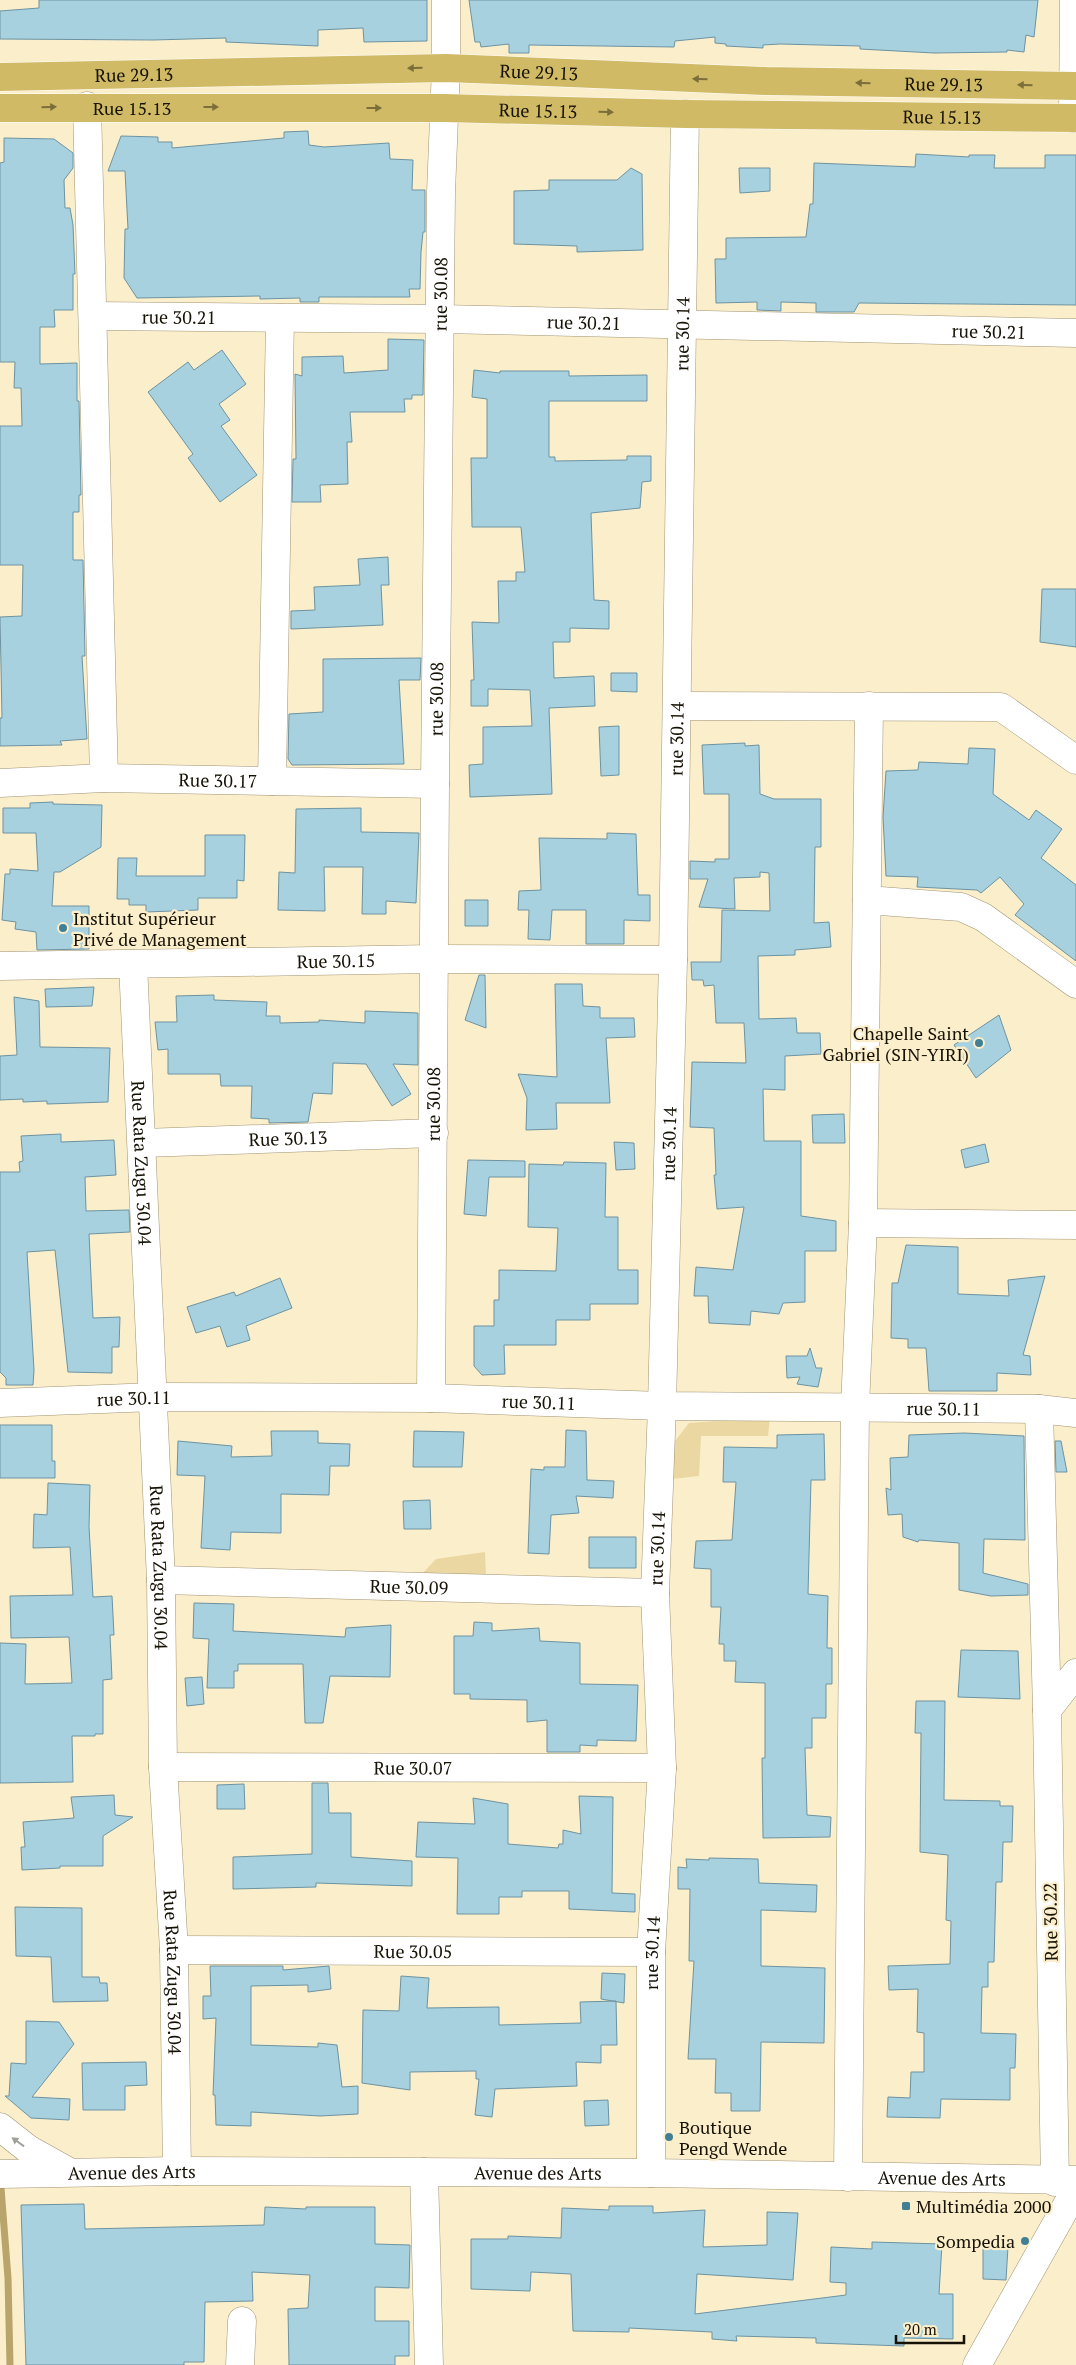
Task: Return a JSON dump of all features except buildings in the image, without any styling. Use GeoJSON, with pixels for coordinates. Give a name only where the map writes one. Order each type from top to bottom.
{"type":"FeatureCollection","features":[{"type":"Feature","properties":{"kind":"main road","name":"Rue 29.13"},"geometry":{"type":"LineString","coordinates":[[0,77],[446,68],[766,81],[1075,86]]}},
{"type":"Feature","properties":{"kind":"main road","name":"Rue 15.13"},"geometry":{"type":"LineString","coordinates":[[0,108],[88,106],[444,108],[685,114],[1074,118]]}},
{"type":"Feature","properties":{"kind":"street","name":"rue 30.08"},"geometry":{"type":"LineString","coordinates":[[431,1398],[435,784],[440,320],[446,0]]}},
{"type":"Feature","properties":{"kind":"street"},"geometry":{"type":"LineString","coordinates":[[1074,0],[1074,118]]}},
{"type":"Feature","properties":{"kind":"street"},"geometry":{"type":"LineString","coordinates":[[88,106],[104,778]]}},
{"type":"Feature","properties":{"kind":"street","name":"rue 30.14"},"geometry":{"type":"LineString","coordinates":[[651,2173],[651,1952],[662,1768],[655,1592],[662,1406],[673,960],[685,114]]}},
{"type":"Feature","properties":{"kind":"street","name":"rue 30.21"},"geometry":{"type":"LineString","coordinates":[[93,316],[440,320],[1076,333]]}},
{"type":"Feature","properties":{"kind":"street"},"geometry":{"type":"LineString","coordinates":[[272,781],[280,318]]}},
{"type":"Feature","properties":{"kind":"street"},"geometry":{"type":"LineString","coordinates":[[677,706],[1000,707],[1076,760]]}},
{"type":"Feature","properties":{"kind":"street"},"geometry":{"type":"LineString","coordinates":[[848,2177],[855,1407],[863,1223],[869,706]]}},
{"type":"Feature","properties":{"kind":"street","name":"Rue 30.17"},"geometry":{"type":"LineString","coordinates":[[0,783],[104,778],[435,784]]}},
{"type":"Feature","properties":{"kind":"street"},"geometry":{"type":"LineString","coordinates":[[867,900],[961,907],[983,917],[1076,984]]}},
{"type":"Feature","properties":{"kind":"street","name":"Rue 30.15"},"geometry":{"type":"LineString","coordinates":[[0,966],[434,959],[673,960]]}},
{"type":"Feature","properties":{"kind":"street","name":"Rue Rata Zugu 30.04"},"geometry":{"type":"LineString","coordinates":[[132,964],[143,1143],[144,1232],[162,1580],[163,1766],[174,1950],[177,2171]]}},
{"type":"Feature","properties":{"kind":"street","name":"Rue 30.13"},"geometry":{"type":"LineString","coordinates":[[143,1143],[434,1133]]}},
{"type":"Feature","properties":{"kind":"street"},"geometry":{"type":"LineString","coordinates":[[863,1223],[1076,1225]]}},
{"type":"Feature","properties":{"kind":"street","name":"rue 30.11"},"geometry":{"type":"LineString","coordinates":[[0,1403],[154,1397],[431,1398],[662,1406],[1039,1410],[1076,1413]]}},
{"type":"Feature","properties":{"kind":"street","name":"Rue 30.22"},"geometry":{"type":"LineString","coordinates":[[1039,1410],[1047,1710],[1069,2184]]}},
{"type":"Feature","properties":{"kind":"street","name":"Rue 30.09"},"geometry":{"type":"LineString","coordinates":[[162,1580],[655,1592]]}},
{"type":"Feature","properties":{"kind":"street"},"geometry":{"type":"LineString","coordinates":[[1047,1710],[1076,1673]]}},
{"type":"Feature","properties":{"kind":"street","name":"Rue 30.07"},"geometry":{"type":"LineString","coordinates":[[163,1766],[662,1768]]}},
{"type":"Feature","properties":{"kind":"street","name":"Rue 30.05"},"geometry":{"type":"LineString","coordinates":[[174,1950],[651,1952]]}},
{"type":"Feature","properties":{"kind":"street"},"geometry":{"type":"LineString","coordinates":[[0,2127],[28,2149],[69,2172]]}},
{"type":"Feature","properties":{"kind":"street","name":"Avenue des Arts"},"geometry":{"type":"LineString","coordinates":[[0,2174],[177,2171],[651,2173],[1069,2184]]}},
{"type":"Feature","properties":{"kind":"street"},"geometry":{"type":"LineString","coordinates":[[424,2172],[429,2365]]}},
{"type":"Feature","properties":{"kind":"street"},"geometry":{"type":"LineString","coordinates":[[977,2365],[1069,2184]]}},
{"type":"Feature","properties":{"kind":"street"},"geometry":{"type":"LineString","coordinates":[[240,2365],[242,2321]]}},
{"type":"Feature","properties":{"kind":"shaded area"},"geometry":{"type":"Polygon","coordinates":[[[770,1417],[768,1436],[701,1436],[699,1476],[672,1479],[672,1445],[689,1423],[770,1417]]]}},
{"type":"Feature","properties":{"kind":"shaded area"},"geometry":{"type":"Polygon","coordinates":[[[485,1552],[486,1576],[422,1574],[436,1559],[485,1552]]]}},
{"type":"Feature","properties":{"kind":"waterway"},"geometry":{"type":"LineString","coordinates":[[1,2188],[8,2278],[10,2365]]}},
{"type":"Feature","properties":{"kind":"place","name":"Institut Supérieur Privé de Management"},"geometry":{"type":"Point","coordinates":[63,928]}},
{"type":"Feature","properties":{"kind":"place","name":"Chapelle Saint Gabriel (SIN-YIRI)"},"geometry":{"type":"Point","coordinates":[979,1043]}},
{"type":"Feature","properties":{"kind":"place","name":"Boutique Pengd Wende"},"geometry":{"type":"Point","coordinates":[669,2137]}},
{"type":"Feature","properties":{"kind":"place","name":"Multimédia 2000"},"geometry":{"type":"Point","coordinates":[906,2206]}},
{"type":"Feature","properties":{"kind":"place","name":"Sompedia"},"geometry":{"type":"Point","coordinates":[1025,2241]}}]}
